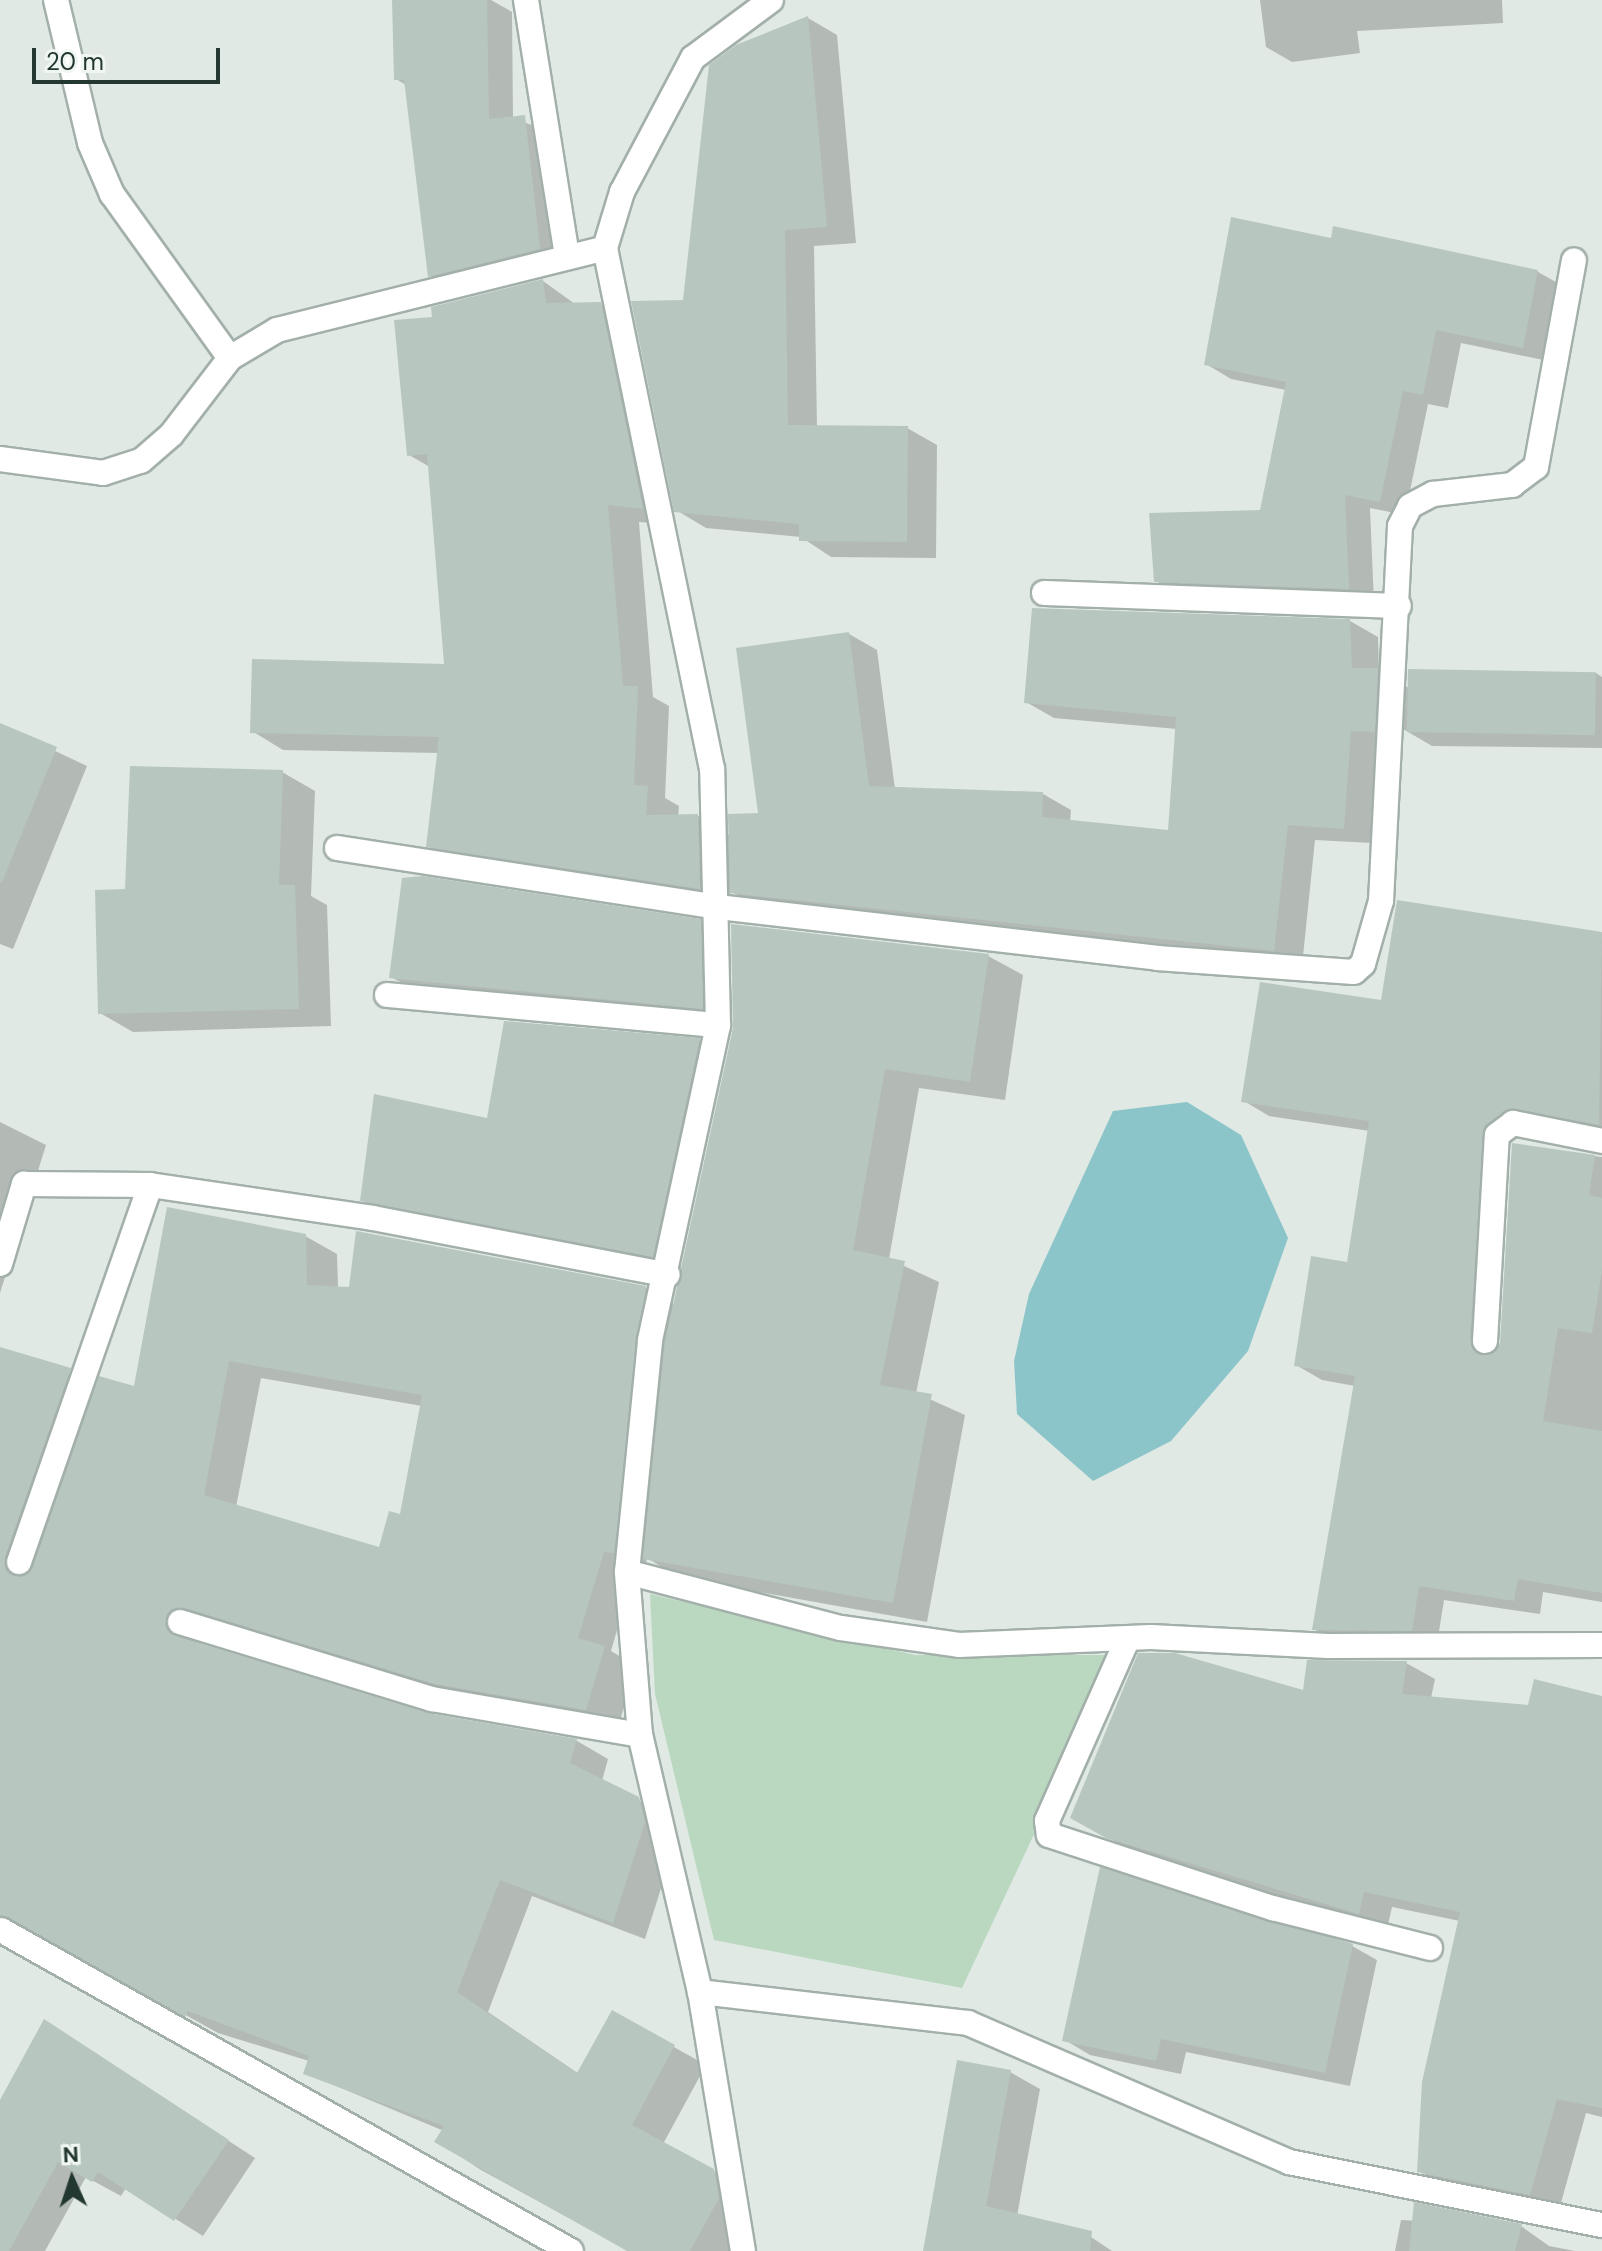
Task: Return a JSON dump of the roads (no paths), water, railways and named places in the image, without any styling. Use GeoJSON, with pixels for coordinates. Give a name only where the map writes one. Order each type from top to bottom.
{"type":"FeatureCollection","features":[{"type":"Feature","properties":{"kind":"street"},"geometry":{"type":"LineString","coordinates":[[56,0],[90,143],[112,194],[230,358]]}},
{"type":"Feature","properties":{"kind":"street"},"geometry":{"type":"LineString","coordinates":[[526,0],[567,255]]}},
{"type":"Feature","properties":{"kind":"street"},"geometry":{"type":"LineString","coordinates":[[743,2251],[700,1992],[640,1735],[627,1572],[650,1340],[668,1275],[718,1025],[718,907],[712,769],[605,248],[622,192],[693,58],[771,0]]}},
{"type":"Feature","properties":{"kind":"street"},"geometry":{"type":"LineString","coordinates":[[0,459],[103,473],[141,461],[171,435],[230,358],[277,330],[567,255],[605,248]]}},
{"type":"Feature","properties":{"kind":"street"},"geometry":{"type":"LineString","coordinates":[[337,848],[718,907],[1157,958],[1354,972],[1363,964],[1381,901],[1399,606],[1400,526],[1410,506],[1433,494],[1512,485],[1536,467],[1574,260]]}},
{"type":"Feature","properties":{"kind":"street"},"geometry":{"type":"LineString","coordinates":[[1044,593],[1399,606]]}},
{"type":"Feature","properties":{"kind":"street"},"geometry":{"type":"LineString","coordinates":[[387,995],[718,1025]]}},
{"type":"Feature","properties":{"kind":"street"},"geometry":{"type":"LineString","coordinates":[[1485,1341],[1497,1135],[1513,1123],[1602,1141]]}},
{"type":"Feature","properties":{"kind":"street"},"geometry":{"type":"LineString","coordinates":[[0,1264],[24,1184],[150,1185],[373,1218],[668,1275]]}},
{"type":"Feature","properties":{"kind":"street"},"geometry":{"type":"LineString","coordinates":[[19,1562],[150,1185]]}},
{"type":"Feature","properties":{"kind":"street"},"geometry":{"type":"LineString","coordinates":[[627,1572],[841,1628],[959,1645],[1128,1638],[1602,1645]]}},
{"type":"Feature","properties":{"kind":"street"},"geometry":{"type":"LineString","coordinates":[[180,1622],[432,1699],[640,1735]]}},
{"type":"Feature","properties":{"kind":"street"},"geometry":{"type":"LineString","coordinates":[[1128,1638],[1047,1821],[1049,1835],[1273,1908],[1430,1948]]}},
{"type":"Feature","properties":{"kind":"street"},"geometry":{"type":"LineString","coordinates":[[1,1930],[571,2251]]}},
{"type":"Feature","properties":{"kind":"street"},"geometry":{"type":"LineString","coordinates":[[700,1992],[968,2023],[1289,2162],[1602,2225]]}},
{"type":"Feature","properties":{"kind":"water"},"geometry":{"type":"Polygon","coordinates":[[[1187,1102],[1241,1135],[1288,1238],[1248,1351],[1171,1441],[1093,1481],[1017,1414],[1014,1361],[1029,1294],[1113,1111],[1187,1102]]]}}]}
